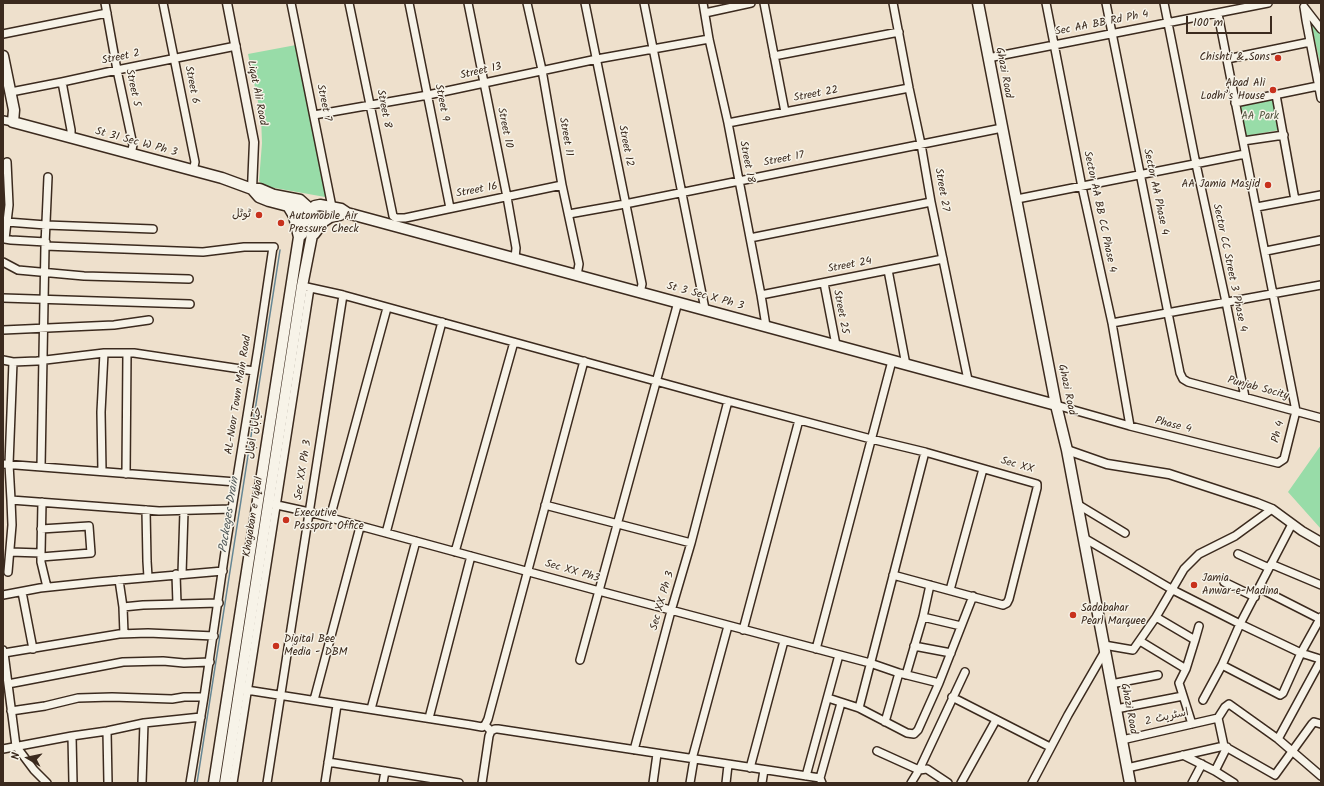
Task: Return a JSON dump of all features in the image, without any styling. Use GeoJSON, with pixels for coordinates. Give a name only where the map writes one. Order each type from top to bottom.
{"type":"FeatureCollection","features":[{"type":"Feature","properties":{"kind":"main road","name":"Ghazi Road"},"geometry":{"type":"LineString","coordinates":[[978,3],[1056,405],[1067,450],[1130,783]]}},
{"type":"Feature","properties":{"kind":"main road"},"geometry":{"type":"LineString","coordinates":[[3,56],[14,110],[8,121]]}},
{"type":"Feature","properties":{"kind":"main road","name":"St 31 Sec W Ph 3"},"geometry":{"type":"LineString","coordinates":[[8,121],[222,178],[252,189],[260,189],[292,202],[293,205],[310,209]]}},
{"type":"Feature","properties":{"kind":"main road"},"geometry":{"type":"LineString","coordinates":[[299,237],[292,202],[301,197],[320,200],[326,202],[332,207]]}},
{"type":"Feature","properties":{"kind":"main road","name":"St 3 Sec X Ph 3"},"geometry":{"type":"LineString","coordinates":[[310,209],[317,205],[332,207],[341,209],[344,214]]}},
{"type":"Feature","properties":{"kind":"main road","name":"St 3 Sec X Ph 3"},"geometry":{"type":"LineString","coordinates":[[310,209],[396,222],[515,258],[1056,405]]}},
{"type":"Feature","properties":{"kind":"main road","name":"خیابان اقبال"},"geometry":{"type":"LineString","coordinates":[[214,783],[299,237],[302,234],[305,215],[310,209]]}},
{"type":"Feature","properties":{"kind":"main road","name":"Khayaban e Iqbal"},"geometry":{"type":"LineString","coordinates":[[225,783],[244,689],[256,578],[273,504],[306,287],[311,238],[315,218],[310,209]]}},
{"type":"Feature","properties":{"kind":"main road"},"geometry":{"type":"LineString","coordinates":[[311,238],[324,220],[344,214]]}},
{"type":"Feature","properties":{"kind":"main road"},"geometry":{"type":"LineString","coordinates":[[246,575],[256,578]]}},
{"type":"Feature","properties":{"kind":"street","name":"Street 5"},"geometry":{"type":"LineString","coordinates":[[105,3],[133,145],[131,154]]}},
{"type":"Feature","properties":{"kind":"street","name":"Street 6"},"geometry":{"type":"LineString","coordinates":[[163,3],[195,162],[193,171]]}},
{"type":"Feature","properties":{"kind":"street","name":"Liqat Ali Road"},"geometry":{"type":"LineString","coordinates":[[227,3],[254,142],[252,189]]}},
{"type":"Feature","properties":{"kind":"street","name":"Street 7"},"geometry":{"type":"LineString","coordinates":[[291,3],[332,207]]}},
{"type":"Feature","properties":{"kind":"street","name":"Street 8"},"geometry":{"type":"LineString","coordinates":[[350,3],[393,216],[396,222]]}},
{"type":"Feature","properties":{"kind":"street","name":"Street 9"},"geometry":{"type":"LineString","coordinates":[[409,3],[450,208]]}},
{"type":"Feature","properties":{"kind":"street","name":"Street 10"},"geometry":{"type":"LineString","coordinates":[[468,3],[507,197],[516,248],[515,258]]}},
{"type":"Feature","properties":{"kind":"street","name":"Street 11"},"geometry":{"type":"LineString","coordinates":[[527,3],[542,70],[562,185],[579,264],[577,275]]}},
{"type":"Feature","properties":{"kind":"street","name":"Street 12"},"geometry":{"type":"LineString","coordinates":[[585,3],[642,284],[640,292]]}},
{"type":"Feature","properties":{"kind":"street"},"geometry":{"type":"LineString","coordinates":[[644,3],[705,309]]}},
{"type":"Feature","properties":{"kind":"street","name":"Street 18"},"geometry":{"type":"LineString","coordinates":[[703,3],[709,39],[728,123],[766,326]]}},
{"type":"Feature","properties":{"kind":"street"},"geometry":{"type":"LineString","coordinates":[[705,13],[751,3]]}},
{"type":"Feature","properties":{"kind":"street"},"geometry":{"type":"LineString","coordinates":[[764,3],[785,112]]}},
{"type":"Feature","properties":{"kind":"street","name":"Street 27"},"geometry":{"type":"LineString","coordinates":[[893,3],[931,202],[968,380]]}},
{"type":"Feature","properties":{"kind":"street","name":"Sector AA BB CC Phase 4"},"geometry":{"type":"LineString","coordinates":[[1046,3],[1082,187],[1112,323],[1130,426]]}},
{"type":"Feature","properties":{"kind":"street","name":"Sector AA Phase 4"},"geometry":{"type":"LineString","coordinates":[[1106,3],[1180,373],[1183,379],[1188,382]]}},
{"type":"Feature","properties":{"kind":"street","name":"Sector CC Street 3 Phase 4"},"geometry":{"type":"LineString","coordinates":[[1164,3],[1245,397]]}},
{"type":"Feature","properties":{"kind":"street","name":"Sec AA BB Rd Ph 4"},"geometry":{"type":"LineString","coordinates":[[988,58],[1268,3]]}},
{"type":"Feature","properties":{"kind":"street"},"geometry":{"type":"LineString","coordinates":[[1304,5],[1321,29]]}},
{"type":"Feature","properties":{"kind":"street"},"geometry":{"type":"LineString","coordinates":[[1304,5],[1321,98]]}},
{"type":"Feature","properties":{"kind":"street"},"geometry":{"type":"LineString","coordinates":[[3,34],[107,13]]}},
{"type":"Feature","properties":{"kind":"street"},"geometry":{"type":"LineString","coordinates":[[1218,14],[1245,154],[1266,251],[1296,411]]}},
{"type":"Feature","properties":{"kind":"street"},"geometry":{"type":"LineString","coordinates":[[774,56],[899,32]]}},
{"type":"Feature","properties":{"kind":"street","name":"Street 13"},"geometry":{"type":"LineString","coordinates":[[314,115],[371,106],[597,59],[709,39]]}},
{"type":"Feature","properties":{"kind":"street"},"geometry":{"type":"LineString","coordinates":[[1227,59],[1310,42]]}},
{"type":"Feature","properties":{"kind":"street","name":"Street 2"},"geometry":{"type":"LineString","coordinates":[[11,92],[236,46]]}},
{"type":"Feature","properties":{"kind":"street"},"geometry":{"type":"LineString","coordinates":[[62,82],[71,130],[70,138]]}},
{"type":"Feature","properties":{"kind":"street"},"geometry":{"type":"LineString","coordinates":[[1235,102],[1318,86]]}},
{"type":"Feature","properties":{"kind":"street","name":"Street 22"},"geometry":{"type":"LineString","coordinates":[[728,123],[909,88]]}},
{"type":"Feature","properties":{"kind":"street"},"geometry":{"type":"LineString","coordinates":[[1276,95],[1296,200]]}},
{"type":"Feature","properties":{"kind":"street","name":"Street 17"},"geometry":{"type":"LineString","coordinates":[[569,214],[1002,128]]}},
{"type":"Feature","properties":{"kind":"street"},"geometry":{"type":"LineString","coordinates":[[1243,142],[1284,135]]}},
{"type":"Feature","properties":{"kind":"street"},"geometry":{"type":"LineString","coordinates":[[1017,199],[1245,154]]}},
{"type":"Feature","properties":{"kind":"street"},"geometry":{"type":"LineString","coordinates":[[7,162],[9,205],[5,238],[45,244]]}},
{"type":"Feature","properties":{"kind":"street"},"geometry":{"type":"LineString","coordinates":[[41,467],[42,360],[48,177]]}},
{"type":"Feature","properties":{"kind":"street","name":"Street 16"},"geometry":{"type":"LineString","coordinates":[[396,222],[405,218],[562,185]]}},
{"type":"Feature","properties":{"kind":"street"},"geometry":{"type":"LineString","coordinates":[[1257,207],[1321,195]]}},
{"type":"Feature","properties":{"kind":"street"},"geometry":{"type":"LineString","coordinates":[[750,238],[931,202]]}},
{"type":"Feature","properties":{"kind":"street"},"geometry":{"type":"LineString","coordinates":[[7,222],[153,229]]}},
{"type":"Feature","properties":{"kind":"street"},"geometry":{"type":"LineString","coordinates":[[1266,251],[1321,240]]}},
{"type":"Feature","properties":{"kind":"street","name":"AL-Noor Town Main Road"},"geometry":{"type":"LineString","coordinates":[[45,244],[203,252],[244,247],[274,247],[190,783]]}},
{"type":"Feature","properties":{"kind":"street","name":"Street 24"},"geometry":{"type":"LineString","coordinates":[[761,295],[943,258]]}},
{"type":"Feature","properties":{"kind":"street"},"geometry":{"type":"LineString","coordinates":[[3,262],[18,270],[84,276],[189,278]]}},
{"type":"Feature","properties":{"kind":"street"},"geometry":{"type":"LineString","coordinates":[[888,270],[906,365]]}},
{"type":"Feature","properties":{"kind":"street","name":"Street 25"},"geometry":{"type":"LineString","coordinates":[[824,283],[836,345]]}},
{"type":"Feature","properties":{"kind":"street"},"geometry":{"type":"LineString","coordinates":[[1112,323],[1321,285]]}},
{"type":"Feature","properties":{"kind":"street"},"geometry":{"type":"LineString","coordinates":[[306,287],[343,295],[728,401],[983,468]]}},
{"type":"Feature","properties":{"kind":"street","name":"Sec XX Ph 3"},"geometry":{"type":"LineString","coordinates":[[267,783],[343,295]]}},
{"type":"Feature","properties":{"kind":"street"},"geometry":{"type":"LineString","coordinates":[[3,298],[190,304]]}},
{"type":"Feature","properties":{"kind":"street"},"geometry":{"type":"LineString","coordinates":[[580,660],[678,302]]}},
{"type":"Feature","properties":{"kind":"street"},"geometry":{"type":"LineString","coordinates":[[330,518],[387,308]]}},
{"type":"Feature","properties":{"kind":"street"},"geometry":{"type":"LineString","coordinates":[[3,330],[114,325],[149,320]]}},
{"type":"Feature","properties":{"kind":"street"},"geometry":{"type":"LineString","coordinates":[[386,533],[442,322]]}},
{"type":"Feature","properties":{"kind":"street"},"geometry":{"type":"LineString","coordinates":[[455,552],[514,342]]}},
{"type":"Feature","properties":{"kind":"street"},"geometry":{"type":"LineString","coordinates":[[3,360],[13,362],[104,353],[127,353],[254,371]]}},
{"type":"Feature","properties":{"kind":"street"},"geometry":{"type":"LineString","coordinates":[[102,471],[101,412],[104,353]]}},
{"type":"Feature","properties":{"kind":"street"},"geometry":{"type":"LineString","coordinates":[[126,474],[127,353]]}},
{"type":"Feature","properties":{"kind":"street"},"geometry":{"type":"LineString","coordinates":[[244,689],[482,727],[485,725],[488,719],[584,361]]}},
{"type":"Feature","properties":{"kind":"street"},"geometry":{"type":"LineString","coordinates":[[816,649],[892,361]]}},
{"type":"Feature","properties":{"kind":"street"},"geometry":{"type":"LineString","coordinates":[[8,572],[12,525],[11,500],[6,464],[13,362]]}},
{"type":"Feature","properties":{"kind":"street","name":"Punjab Socity"},"geometry":{"type":"LineString","coordinates":[[1188,382],[1321,418]]}},
{"type":"Feature","properties":{"kind":"street","name":"Sec XX Ph 3"},"geometry":{"type":"LineString","coordinates":[[634,750],[671,610],[691,543],[728,401]]}},
{"type":"Feature","properties":{"kind":"street","name":"Phase 4"},"geometry":{"type":"LineString","coordinates":[[1056,405],[1130,426],[1278,463],[1284,460]]}},
{"type":"Feature","properties":{"kind":"street","name":"Ph 4"},"geometry":{"type":"LineString","coordinates":[[1284,460],[1296,411]]}},
{"type":"Feature","properties":{"kind":"street"},"geometry":{"type":"LineString","coordinates":[[743,630],[799,420]]}},
{"type":"Feature","properties":{"kind":"street"},"geometry":{"type":"LineString","coordinates":[[1067,450],[1107,464],[1169,474],[1257,503],[1272,509],[1292,524],[1321,542]]}},
{"type":"Feature","properties":{"kind":"street"},"geometry":{"type":"LineString","coordinates":[[859,708],[925,452]]}},
{"type":"Feature","properties":{"kind":"street"},"geometry":{"type":"LineString","coordinates":[[6,464],[236,482]]}},
{"type":"Feature","properties":{"kind":"street","name":"Sec XX"},"geometry":{"type":"LineString","coordinates":[[983,468],[1037,484],[1009,599],[1007,603],[1003,605],[950,590],[983,468]]}},
{"type":"Feature","properties":{"kind":"street"},"geometry":{"type":"LineString","coordinates":[[11,500],[159,512],[232,509]]}},
{"type":"Feature","properties":{"kind":"street"},"geometry":{"type":"LineString","coordinates":[[42,502],[41,555],[47,588]]}},
{"type":"Feature","properties":{"kind":"street"},"geometry":{"type":"LineString","coordinates":[[233,783],[244,689],[273,504]]}},
{"type":"Feature","properties":{"kind":"street","name":"Sec XX Ph3"},"geometry":{"type":"LineString","coordinates":[[273,504],[309,512],[360,527],[870,663],[903,674],[939,683]]}},
{"type":"Feature","properties":{"kind":"street"},"geometry":{"type":"LineString","coordinates":[[1077,504],[1125,532]]}},
{"type":"Feature","properties":{"kind":"street"},"geometry":{"type":"LineString","coordinates":[[546,505],[691,543]]}},
{"type":"Feature","properties":{"kind":"street"},"geometry":{"type":"LineString","coordinates":[[1032,783],[1104,648],[1133,650],[1156,617],[1184,569],[1199,554],[1235,536],[1272,509]]}},
{"type":"Feature","properties":{"kind":"street"},"geometry":{"type":"LineString","coordinates":[[146,510],[148,577]]}},
{"type":"Feature","properties":{"kind":"street"},"geometry":{"type":"LineString","coordinates":[[177,604],[184,511]]}},
{"type":"Feature","properties":{"kind":"street"},"geometry":{"type":"LineString","coordinates":[[1203,700],[1222,665],[1240,624],[1292,524]]}},
{"type":"Feature","properties":{"kind":"street"},"geometry":{"type":"LineString","coordinates":[[10,552],[41,555],[91,553],[89,526],[41,529]]}},
{"type":"Feature","properties":{"kind":"street"},"geometry":{"type":"LineString","coordinates":[[314,700],[360,527]]}},
{"type":"Feature","properties":{"kind":"street"},"geometry":{"type":"LineString","coordinates":[[1084,538],[1172,590],[1301,653],[1321,659],[1278,739]]}},
{"type":"Feature","properties":{"kind":"street"},"geometry":{"type":"LineString","coordinates":[[371,709],[416,541]]}},
{"type":"Feature","properties":{"kind":"street"},"geometry":{"type":"LineString","coordinates":[[1238,554],[1321,585]]}},
{"type":"Feature","properties":{"kind":"street"},"geometry":{"type":"LineString","coordinates":[[428,718],[471,556]]}},
{"type":"Feature","properties":{"kind":"street"},"geometry":{"type":"LineString","coordinates":[[3,595],[47,588],[119,580],[223,571]]}},
{"type":"Feature","properties":{"kind":"street"},"geometry":{"type":"LineString","coordinates":[[893,575],[950,590]]}},
{"type":"Feature","properties":{"kind":"street"},"geometry":{"type":"LineString","coordinates":[[119,580],[123,607],[124,634]]}},
{"type":"Feature","properties":{"kind":"street"},"geometry":{"type":"LineString","coordinates":[[1224,582],[1255,596]]}},
{"type":"Feature","properties":{"kind":"street"},"geometry":{"type":"LineString","coordinates":[[885,722],[914,646],[923,617],[930,585]]}},
{"type":"Feature","properties":{"kind":"street"},"geometry":{"type":"LineString","coordinates":[[1222,665],[1280,696],[1283,693],[1301,653],[1320,618],[1259,588]]}},
{"type":"Feature","properties":{"kind":"street"},"geometry":{"type":"LineString","coordinates":[[22,592],[33,649]]}},
{"type":"Feature","properties":{"kind":"street"},"geometry":{"type":"LineString","coordinates":[[828,698],[859,708],[907,733],[914,734],[918,730],[952,653],[973,596]]}},
{"type":"Feature","properties":{"kind":"street"},"geometry":{"type":"LineString","coordinates":[[123,607],[219,602]]}},
{"type":"Feature","properties":{"kind":"street"},"geometry":{"type":"LineString","coordinates":[[923,617],[961,626]]}},
{"type":"Feature","properties":{"kind":"street"},"geometry":{"type":"LineString","coordinates":[[1156,617],[1195,640]]}},
{"type":"Feature","properties":{"kind":"street"},"geometry":{"type":"LineString","coordinates":[[690,783],[693,759],[728,626]]}},
{"type":"Feature","properties":{"kind":"street"},"geometry":{"type":"LineString","coordinates":[[1192,724],[1179,683],[1186,669],[1199,626]]}},
{"type":"Feature","properties":{"kind":"street"},"geometry":{"type":"LineString","coordinates":[[47,783],[34,770],[16,746],[4,652],[33,649],[124,634],[214,636]]}},
{"type":"Feature","properties":{"kind":"street"},"geometry":{"type":"LineString","coordinates":[[750,768],[784,641]]}},
{"type":"Feature","properties":{"kind":"street"},"geometry":{"type":"LineString","coordinates":[[1140,642],[1186,669]]}},
{"type":"Feature","properties":{"kind":"street"},"geometry":{"type":"LineString","coordinates":[[914,646],[952,653]]}},
{"type":"Feature","properties":{"kind":"street"},"geometry":{"type":"LineString","coordinates":[[806,776],[840,655]]}},
{"type":"Feature","properties":{"kind":"street"},"geometry":{"type":"LineString","coordinates":[[8,684],[123,662],[210,662]]}},
{"type":"Feature","properties":{"kind":"street"},"geometry":{"type":"LineString","coordinates":[[911,783],[919,770],[965,672]]}},
{"type":"Feature","properties":{"kind":"street"},"geometry":{"type":"LineString","coordinates":[[1111,684],[1158,675]]}},
{"type":"Feature","properties":{"kind":"street"},"geometry":{"type":"LineString","coordinates":[[1116,709],[1183,696]]}},
{"type":"Feature","properties":{"kind":"street"},"geometry":{"type":"LineString","coordinates":[[11,711],[45,706],[78,698],[112,697],[172,699],[184,697],[204,697]]}},
{"type":"Feature","properties":{"kind":"street"},"geometry":{"type":"LineString","coordinates":[[952,697],[1050,747]]}},
{"type":"Feature","properties":{"kind":"street"},"geometry":{"type":"LineString","coordinates":[[491,731],[495,729],[806,776],[821,781],[841,703]]}},
{"type":"Feature","properties":{"kind":"street"},"geometry":{"type":"LineString","coordinates":[[325,783],[336,704]]}},
{"type":"Feature","properties":{"kind":"street"},"geometry":{"type":"LineString","coordinates":[[1215,771],[1226,747],[1218,718],[1225,707],[1229,704],[1278,739],[1321,776]]}},
{"type":"Feature","properties":{"kind":"street"},"geometry":{"type":"LineString","coordinates":[[3,749],[144,724],[200,717]]}},
{"type":"Feature","properties":{"kind":"street","name":"اسٹریٹ 2"},"geometry":{"type":"LineString","coordinates":[[1122,740],[1218,718]]}},
{"type":"Feature","properties":{"kind":"street"},"geometry":{"type":"LineString","coordinates":[[961,783],[996,720]]}},
{"type":"Feature","properties":{"kind":"street"},"geometry":{"type":"LineString","coordinates":[[1127,768],[1226,747],[1275,775],[1314,722],[1321,724]]}},
{"type":"Feature","properties":{"kind":"street"},"geometry":{"type":"LineString","coordinates":[[142,783],[144,724]]}},
{"type":"Feature","properties":{"kind":"street"},"geometry":{"type":"LineString","coordinates":[[485,725],[491,731]]}},
{"type":"Feature","properties":{"kind":"street"},"geometry":{"type":"LineString","coordinates":[[107,731],[108,783]]}},
{"type":"Feature","properties":{"kind":"street"},"geometry":{"type":"LineString","coordinates":[[482,783],[491,731]]}},
{"type":"Feature","properties":{"kind":"street"},"geometry":{"type":"LineString","coordinates":[[72,736],[73,783]]}},
{"type":"Feature","properties":{"kind":"street"},"geometry":{"type":"LineString","coordinates":[[877,752],[919,770],[927,769],[948,783]]}},
{"type":"Feature","properties":{"kind":"street"},"geometry":{"type":"LineString","coordinates":[[653,783],[657,754]]}},
{"type":"Feature","properties":{"kind":"street"},"geometry":{"type":"LineString","coordinates":[[1184,755],[1234,783]]}},
{"type":"Feature","properties":{"kind":"street"},"geometry":{"type":"LineString","coordinates":[[328,762],[441,782],[459,783]]}},
{"type":"Feature","properties":{"kind":"street"},"geometry":{"type":"LineString","coordinates":[[1192,783],[1202,764]]}},
{"type":"Feature","properties":{"kind":"street"},"geometry":{"type":"LineString","coordinates":[[726,783],[728,765]]}},
{"type":"Feature","properties":{"kind":"street"},"geometry":{"type":"LineString","coordinates":[[762,783],[764,770]]}},
{"type":"Feature","properties":{"kind":"street"},"geometry":{"type":"LineString","coordinates":[[383,783],[385,772]]}},
{"type":"Feature","properties":{"kind":"green space"},"geometry":{"type":"Polygon","coordinates":[[[1310,18],[1321,34],[1321,68],[1310,18]]]}},
{"type":"Feature","properties":{"kind":"green space"},"geometry":{"type":"Polygon","coordinates":[[[296,45],[328,195],[325,197],[264,186],[259,181],[262,143],[261,116],[248,54],[296,45]]]}},
{"type":"Feature","properties":{"kind":"green space","name":"AA Park"},"geometry":{"type":"Polygon","coordinates":[[[1274,99],[1279,130],[1246,136],[1241,104],[1274,99]]]}},
{"type":"Feature","properties":{"kind":"green space"},"geometry":{"type":"Polygon","coordinates":[[[1321,445],[1321,529],[1288,492],[1321,445]]]}},
{"type":"Feature","properties":{"kind":"waterway","name":"Packeges Drain"},"geometry":{"type":"LineString","coordinates":[[197,783],[280,250]]}},
{"type":"Feature","properties":{"kind":"place","name":"Chishti & Sons"},"geometry":{"type":"Point","coordinates":[1278,58]}},
{"type":"Feature","properties":{"kind":"place","name":"Abad Ali Lodhi’s House"},"geometry":{"type":"Point","coordinates":[1273,90]}},
{"type":"Feature","properties":{"kind":"place","name":"AA Jamia Masjid"},"geometry":{"type":"Point","coordinates":[1268,185]}},
{"type":"Feature","properties":{"kind":"place","name":"ٹوٹل"},"geometry":{"type":"Point","coordinates":[259,215]}},
{"type":"Feature","properties":{"kind":"place","name":"Automobile Air Pressure Check"},"geometry":{"type":"Point","coordinates":[281,223]}},
{"type":"Feature","properties":{"kind":"place","name":"Executive Passport Office"},"geometry":{"type":"Point","coordinates":[286,520]}},
{"type":"Feature","properties":{"kind":"place","name":"Jamia Anwar-e-Madina"},"geometry":{"type":"Point","coordinates":[1194,585]}},
{"type":"Feature","properties":{"kind":"place","name":"Sadabahar Pearl Marquee"},"geometry":{"type":"Point","coordinates":[1073,615]}},
{"type":"Feature","properties":{"kind":"place","name":"Digital Bee Media - DBM"},"geometry":{"type":"Point","coordinates":[276,646]}}]}
